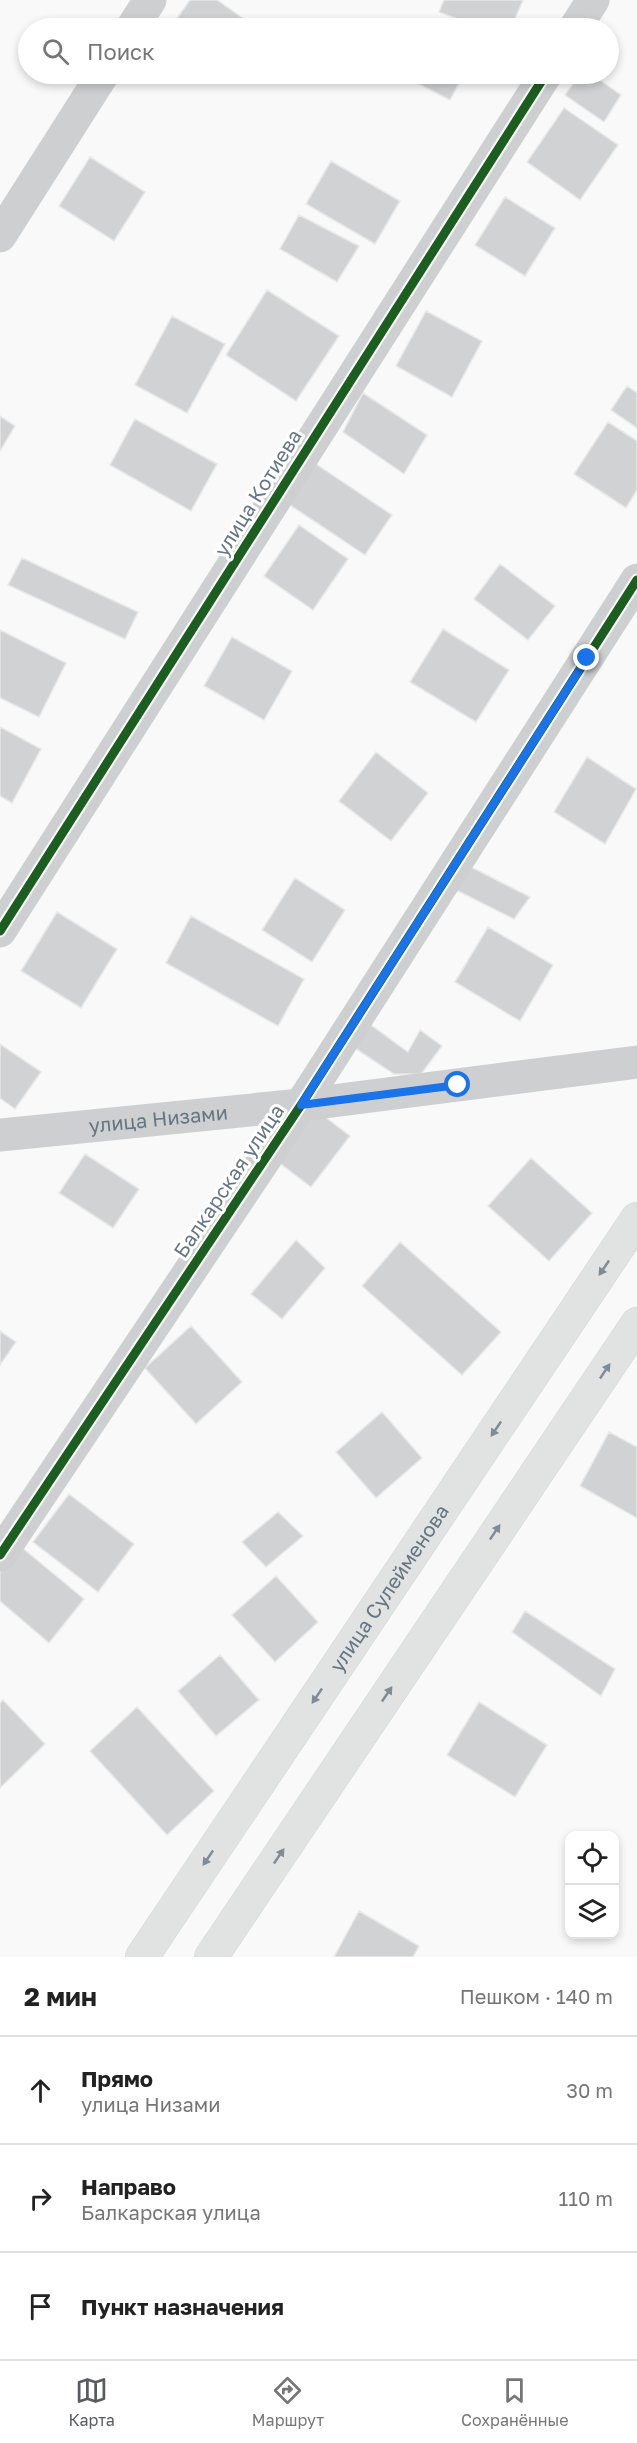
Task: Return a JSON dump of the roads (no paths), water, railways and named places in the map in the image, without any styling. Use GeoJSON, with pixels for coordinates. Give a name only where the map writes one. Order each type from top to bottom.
{"type":"FeatureCollection","features":[{"type":"Feature","properties":{"kind":"main road","name":"улица Сулейменова"},"geometry":{"type":"LineString","coordinates":[[142,1957],[637,1219]]}},
{"type":"Feature","properties":{"kind":"main road"},"geometry":{"type":"LineString","coordinates":[[211,1957],[637,1324]]}},
{"type":"Feature","properties":{"kind":"street"},"geometry":{"type":"LineString","coordinates":[[138,18],[150,0]]}},
{"type":"Feature","properties":{"kind":"street"},"geometry":{"type":"LineString","coordinates":[[581,18],[593,0]]}},
{"type":"Feature","properties":{"kind":"street"},"geometry":{"type":"LineString","coordinates":[[0,236],[97,84]]}},
{"type":"Feature","properties":{"kind":"street","name":"улица Котиева"},"geometry":{"type":"LineString","coordinates":[[0,931],[540,84]]}},
{"type":"Feature","properties":{"kind":"street","name":"Балкарская улица"},"geometry":{"type":"LineString","coordinates":[[0,1555],[301,1105],[637,580]]}},
{"type":"Feature","properties":{"kind":"street","name":"улица Низами"},"geometry":{"type":"LineString","coordinates":[[0,1135],[301,1105],[637,1062]]}}]}
